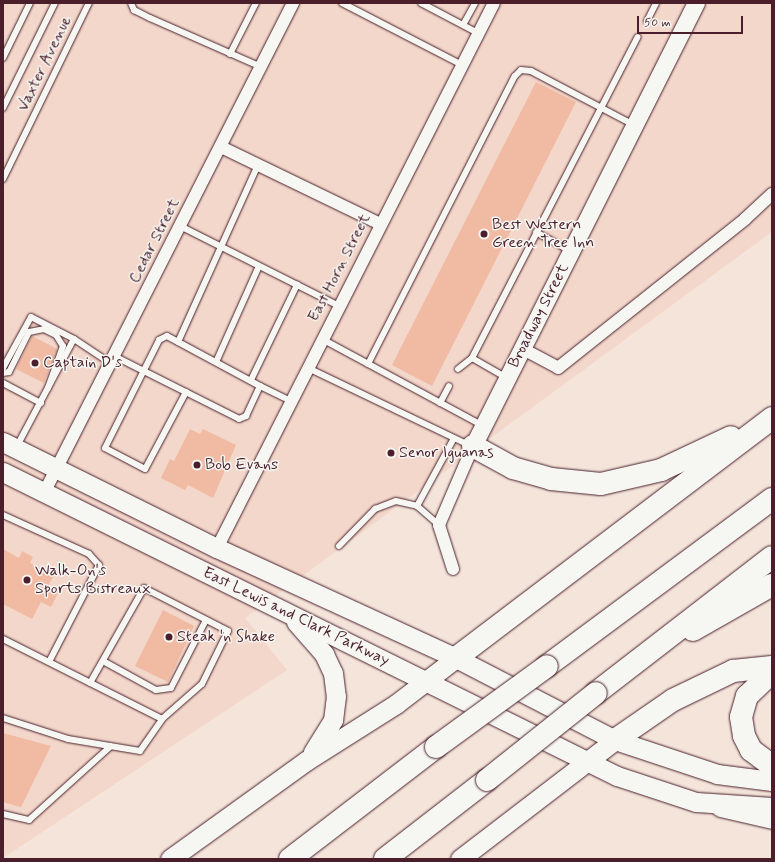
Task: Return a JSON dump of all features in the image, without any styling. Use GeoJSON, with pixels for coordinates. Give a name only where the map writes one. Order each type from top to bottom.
{"type":"FeatureCollection","features":[{"type":"Feature","properties":{"kind":"highway"},"geometry":{"type":"LineString","coordinates":[[463,442],[513,468],[551,479],[601,484],[661,470],[772,418]]}},
{"type":"Feature","properties":{"kind":"highway"},"geometry":{"type":"LineString","coordinates":[[456,658],[772,418]]}},
{"type":"Feature","properties":{"kind":"highway"},"geometry":{"type":"LineString","coordinates":[[635,601],[772,491]]}},
{"type":"Feature","properties":{"kind":"highway"},"geometry":{"type":"LineString","coordinates":[[290,859],[436,747],[772,499]]}},
{"type":"Feature","properties":{"kind":"highway"},"geometry":{"type":"LineString","coordinates":[[385,859],[487,780],[596,693],[622,670],[772,557]]}},
{"type":"Feature","properties":{"kind":"highway"},"geometry":{"type":"LineString","coordinates":[[622,670],[772,585]]}},
{"type":"Feature","properties":{"kind":"highway"},"geometry":{"type":"LineString","coordinates":[[615,740],[673,700],[733,671],[772,667]]}},
{"type":"Feature","properties":{"kind":"highway"},"geometry":{"type":"LineString","coordinates":[[772,672],[747,696],[741,717],[744,736],[751,750],[772,766]]}},
{"type":"Feature","properties":{"kind":"main road","name":"East Lewis and Clark Parkway"},"geometry":{"type":"LineString","coordinates":[[9,446],[217,548],[456,658],[615,740],[717,774],[772,781]]}},
{"type":"Feature","properties":{"kind":"main road","name":"East Lewis and Clark Parkway"},"geometry":{"type":"LineString","coordinates":[[3,472],[589,762],[645,787],[696,802],[772,807]]}},
{"type":"Feature","properties":{"kind":"main road"},"geometry":{"type":"LineString","coordinates":[[285,611],[324,654],[333,673],[336,696],[333,720],[306,761]]}},
{"type":"Feature","properties":{"kind":"main road"},"geometry":{"type":"LineString","coordinates":[[170,859],[306,761],[456,658]]}},
{"type":"Feature","properties":{"kind":"main road"},"geometry":{"type":"LineString","coordinates":[[460,859],[589,762],[615,740]]}},
{"type":"Feature","properties":{"kind":"street","name":"Cedar Street"},"geometry":{"type":"LineString","coordinates":[[44,492],[293,3]]}},
{"type":"Feature","properties":{"kind":"street","name":"East Horn Street"},"geometry":{"type":"LineString","coordinates":[[217,548],[307,367],[494,3]]}},
{"type":"Feature","properties":{"kind":"street","name":"Broadway Street"},"geometry":{"type":"LineString","coordinates":[[439,525],[463,442],[483,426],[508,379],[696,3]]}},
{"type":"Feature","properties":{"kind":"street"},"geometry":{"type":"LineString","coordinates":[[221,147],[380,224]]}},
{"type":"Feature","properties":{"kind":"street"},"geometry":{"type":"LineString","coordinates":[[523,349],[558,368],[745,219],[772,194]]}},
{"type":"Feature","properties":{"kind":"street"},"geometry":{"type":"LineString","coordinates":[[439,525],[453,569]]}},
{"type":"Feature","properties":{"kind":"street"},"geometry":{"type":"LineString","coordinates":[[696,802],[772,820]]}},
{"type":"Feature","properties":{"kind":"lane"},"geometry":{"type":"LineString","coordinates":[[3,58],[30,3]]}},
{"type":"Feature","properties":{"kind":"lane"},"geometry":{"type":"LineString","coordinates":[[3,108],[55,3]]}},
{"type":"Feature","properties":{"kind":"lane","name":"Vaxter Avenue"},"geometry":{"type":"LineString","coordinates":[[3,179],[89,3]]}},
{"type":"Feature","properties":{"kind":"lane"},"geometry":{"type":"LineString","coordinates":[[131,3],[134,10],[150,18],[261,67]]}},
{"type":"Feature","properties":{"kind":"lane"},"geometry":{"type":"LineString","coordinates":[[230,54],[256,3]]}},
{"type":"Feature","properties":{"kind":"lane"},"geometry":{"type":"LineString","coordinates":[[342,3],[462,65]]}},
{"type":"Feature","properties":{"kind":"lane"},"geometry":{"type":"LineString","coordinates":[[421,3],[478,33]]}},
{"type":"Feature","properties":{"kind":"lane"},"geometry":{"type":"LineString","coordinates":[[463,25],[475,3]]}},
{"type":"Feature","properties":{"kind":"lane"},"geometry":{"type":"LineString","coordinates":[[647,20],[656,3]]}},
{"type":"Feature","properties":{"kind":"lane"},"geometry":{"type":"LineString","coordinates":[[458,369],[472,358],[600,107],[638,37]]}},
{"type":"Feature","properties":{"kind":"lane"},"geometry":{"type":"LineString","coordinates":[[368,364],[515,76],[521,70],[531,71],[635,126]]}},
{"type":"Feature","properties":{"kind":"lane"},"geometry":{"type":"LineString","coordinates":[[178,342],[258,165]]}},
{"type":"Feature","properties":{"kind":"lane"},"geometry":{"type":"LineString","coordinates":[[180,226],[339,306]]}},
{"type":"Feature","properties":{"kind":"lane"},"geometry":{"type":"LineString","coordinates":[[536,232],[572,252]]}},
{"type":"Feature","properties":{"kind":"lane"},"geometry":{"type":"LineString","coordinates":[[216,362],[259,266]]}},
{"type":"Feature","properties":{"kind":"lane"},"geometry":{"type":"LineString","coordinates":[[250,380],[297,285]]}},
{"type":"Feature","properties":{"kind":"lane"},"geometry":{"type":"LineString","coordinates":[[3,368],[30,318],[74,339],[112,360],[143,371],[239,419],[246,416],[260,386]]}},
{"type":"Feature","properties":{"kind":"lane"},"geometry":{"type":"LineString","coordinates":[[3,373],[9,372],[29,332],[44,329],[56,335],[63,346],[46,385],[48,390]]}},
{"type":"Feature","properties":{"kind":"lane"},"geometry":{"type":"LineString","coordinates":[[186,392],[145,469],[104,448],[159,340],[167,336],[291,401]]}},
{"type":"Feature","properties":{"kind":"lane"},"geometry":{"type":"LineString","coordinates":[[9,446],[42,403],[74,339]]}},
{"type":"Feature","properties":{"kind":"lane"},"geometry":{"type":"LineString","coordinates":[[322,339],[483,426]]}},
{"type":"Feature","properties":{"kind":"lane"},"geometry":{"type":"LineString","coordinates":[[472,358],[508,379]]}},
{"type":"Feature","properties":{"kind":"lane"},"geometry":{"type":"LineString","coordinates":[[307,367],[463,442],[417,506]]}},
{"type":"Feature","properties":{"kind":"lane"},"geometry":{"type":"LineString","coordinates":[[3,383],[42,403]]}},
{"type":"Feature","properties":{"kind":"lane"},"geometry":{"type":"LineString","coordinates":[[440,402],[449,386]]}},
{"type":"Feature","properties":{"kind":"lane"},"geometry":{"type":"LineString","coordinates":[[339,546],[375,509],[396,501],[417,506],[439,525]]}},
{"type":"Feature","properties":{"kind":"lane"},"geometry":{"type":"LineString","coordinates":[[3,515],[89,554],[99,565],[49,662]]}},
{"type":"Feature","properties":{"kind":"lane"},"geometry":{"type":"LineString","coordinates":[[3,718],[68,739],[140,751],[162,719],[202,684],[228,631],[144,588],[90,683]]}},
{"type":"Feature","properties":{"kind":"lane"},"geometry":{"type":"LineString","coordinates":[[103,661],[156,690],[171,688],[206,620]]}},
{"type":"Feature","properties":{"kind":"lane"},"geometry":{"type":"LineString","coordinates":[[3,639],[162,719]]}},
{"type":"Feature","properties":{"kind":"lane"},"geometry":{"type":"LineString","coordinates":[[3,814],[29,820],[111,746]]}},
{"type":"Feature","properties":{"kind":"shaded area"},"geometry":{"type":"Polygon","coordinates":[[[3,3],[772,3],[772,230],[769,234],[245,618],[287,670],[3,858],[3,3]]]}},
{"type":"Feature","properties":{"kind":"building","name":"Best Western Green Tree Inn"},"geometry":{"type":"Polygon","coordinates":[[[536,82],[576,102],[432,386],[392,365],[536,82]]]}},
{"type":"Feature","properties":{"kind":"building","name":"Captain D's"},"geometry":{"type":"Polygon","coordinates":[[[32,336],[57,349],[44,383],[16,369],[32,336]]]}},
{"type":"Feature","properties":{"kind":"building","name":"Bob Evans"},"geometry":{"type":"Polygon","coordinates":[[[190,429],[200,434],[203,429],[236,445],[213,498],[188,485],[185,490],[161,478],[170,459],[174,461],[190,429]]]}},
{"type":"Feature","properties":{"kind":"building","name":"Walk-On's Sports Bistreaux"},"geometry":{"type":"Polygon","coordinates":[[[3,549],[19,558],[22,551],[33,557],[30,563],[54,575],[48,586],[59,591],[51,607],[41,602],[32,619],[3,604],[3,549]]]}},
{"type":"Feature","properties":{"kind":"building","name":"Steak 'n Shake"},"geometry":{"type":"Polygon","coordinates":[[[163,610],[194,626],[168,682],[135,666],[163,610]]]}},
{"type":"Feature","properties":{"kind":"building"},"geometry":{"type":"Polygon","coordinates":[[[3,733],[51,746],[21,807],[3,802],[3,733]]]}},
{"type":"Feature","properties":{"kind":"place","name":"Best Western Green Tree Inn"},"geometry":{"type":"Point","coordinates":[484,234]}},
{"type":"Feature","properties":{"kind":"place","name":"Captain D's"},"geometry":{"type":"Point","coordinates":[35,363]}},
{"type":"Feature","properties":{"kind":"place","name":"Senor Iguanas"},"geometry":{"type":"Point","coordinates":[391,453]}},
{"type":"Feature","properties":{"kind":"place","name":"Bob Evans"},"geometry":{"type":"Point","coordinates":[197,465]}},
{"type":"Feature","properties":{"kind":"place","name":"Walk-On's Sports Bistreaux"},"geometry":{"type":"Point","coordinates":[27,580]}},
{"type":"Feature","properties":{"kind":"place","name":"Steak 'n Shake"},"geometry":{"type":"Point","coordinates":[169,637]}}]}
